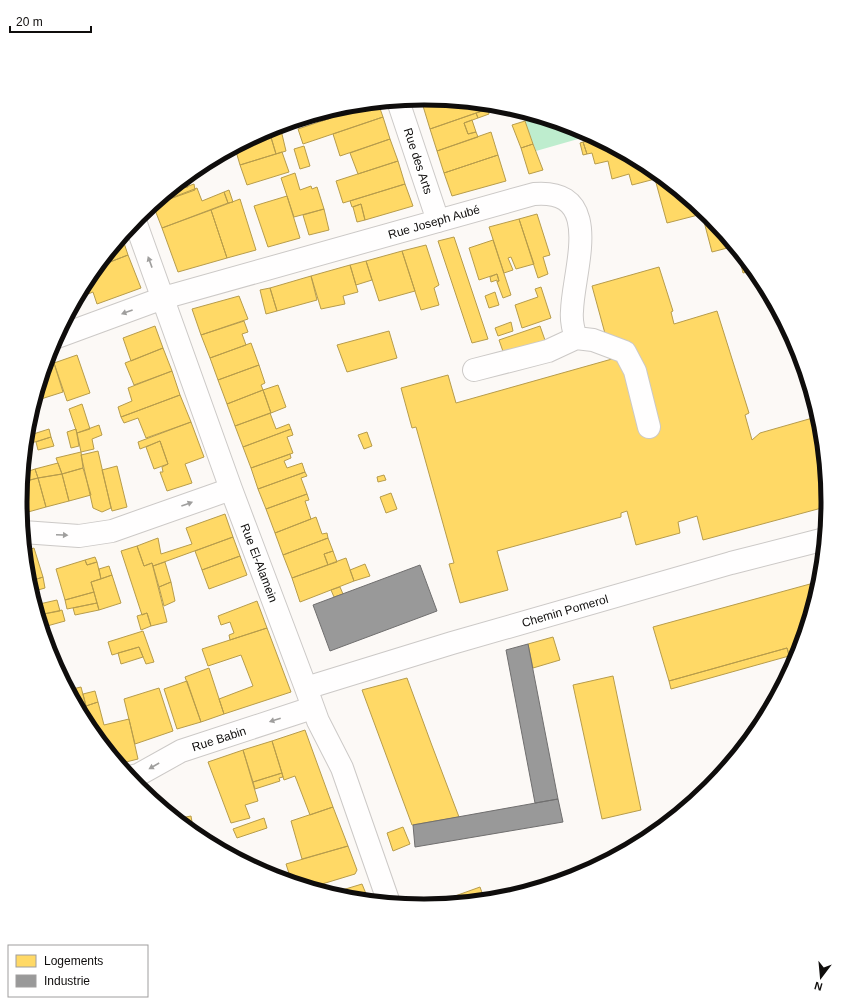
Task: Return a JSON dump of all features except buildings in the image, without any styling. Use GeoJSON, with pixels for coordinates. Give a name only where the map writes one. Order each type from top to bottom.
{"type":"FeatureCollection","features":[{"type":"Feature","properties":{"kind":"street","name":"Rue des Arts"},"geometry":{"type":"LineString","coordinates":[[400,106],[438,221]]}},
{"type":"Feature","properties":{"kind":"street","name":"Rue Joseph Aubé"},"geometry":{"type":"LineString","coordinates":[[65,334],[163,298],[534,194],[548,193],[562,196],[572,204],[578,216],[581,230],[581,244],[572,310],[572,324],[576,338]]}},
{"type":"Feature","properties":{"kind":"street","name":"Rue El-Alamein"},"geometry":{"type":"LineString","coordinates":[[137,227],[231,489],[309,698],[342,768],[387,898]]}},
{"type":"Feature","properties":{"kind":"street"},"geometry":{"type":"LineString","coordinates":[[474,370],[548,351],[576,338],[593,340],[625,352],[635,371],[648,427]]}},
{"type":"Feature","properties":{"kind":"street"},"geometry":{"type":"LineString","coordinates":[[28,532],[79,536],[112,531],[231,489]]}},
{"type":"Feature","properties":{"kind":"street","name":"Chemin Pomerol"},"geometry":{"type":"LineString","coordinates":[[309,698],[482,634],[723,565],[820,540]]}},
{"type":"Feature","properties":{"kind":"street","name":"Rue Babin"},"geometry":{"type":"LineString","coordinates":[[136,776],[181,751],[309,698]]}},
{"type":"Feature","properties":{"kind":"green space"},"geometry":{"type":"Polygon","coordinates":[[[524,118],[577,135],[578,139],[536,151],[524,118]]]}}]}
